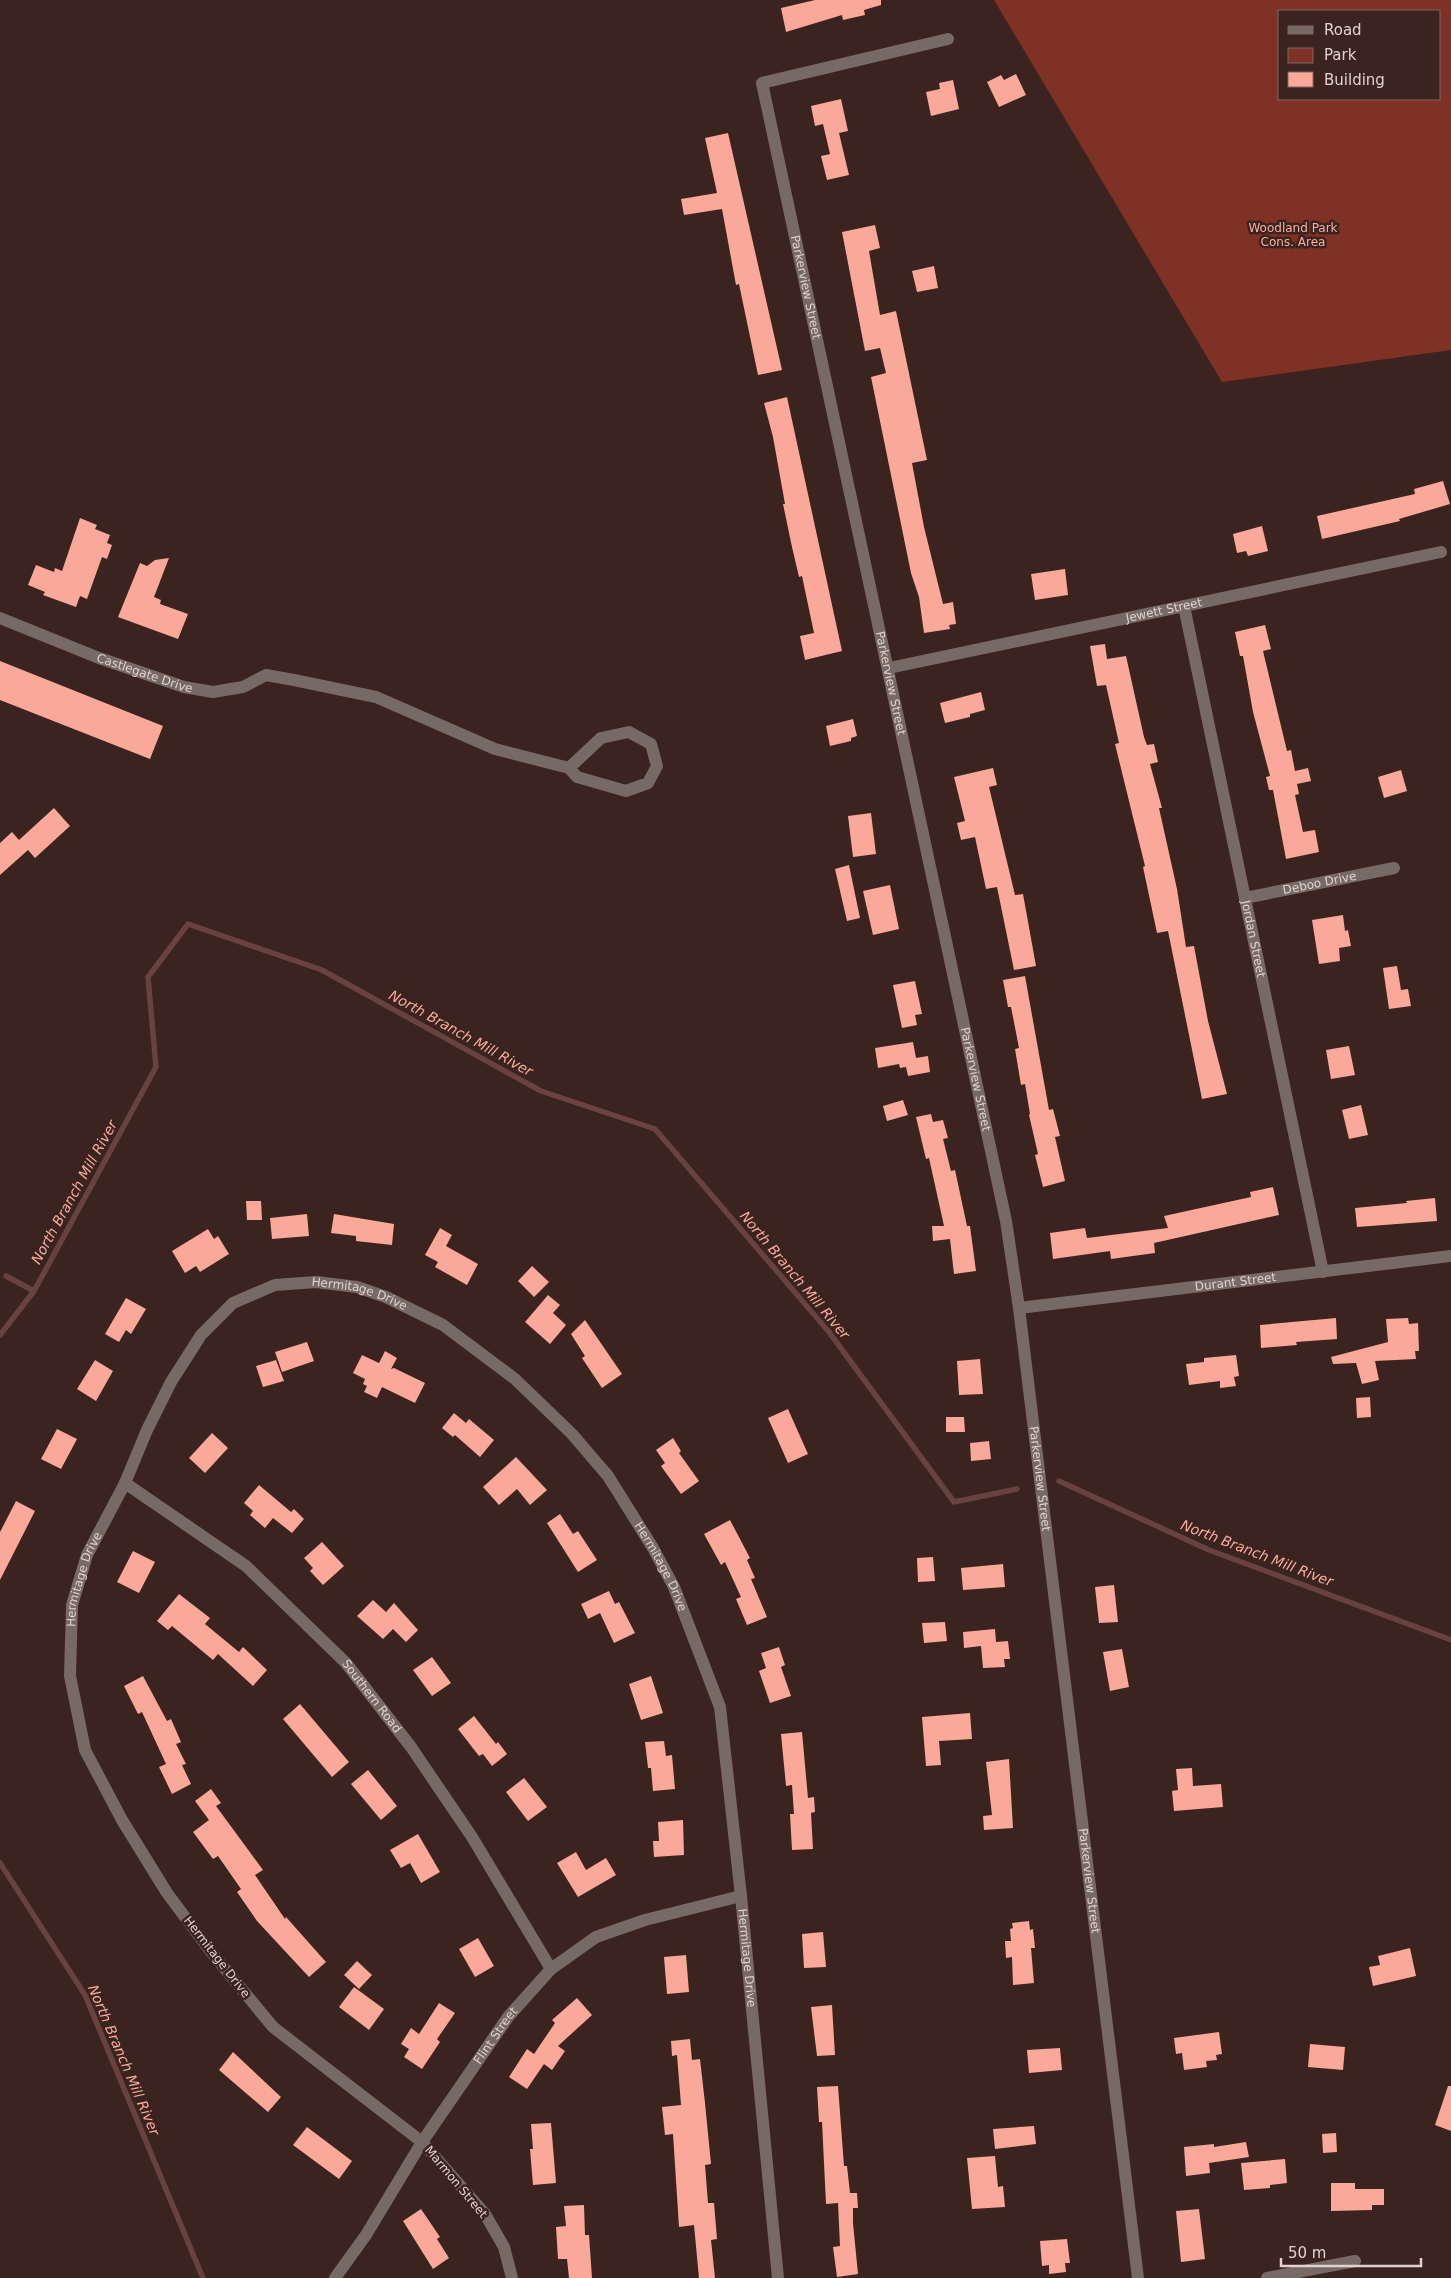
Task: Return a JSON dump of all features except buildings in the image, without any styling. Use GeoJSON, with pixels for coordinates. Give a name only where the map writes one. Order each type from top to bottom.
{"type":"FeatureCollection","features":[{"type":"Feature","properties":{"kind":"street","name":"Parkerview Street"},"geometry":{"type":"LineString","coordinates":[[948,39],[762,83],[997,1171],[1019,1308],[1138,2278]]}},
{"type":"Feature","properties":{"kind":"street","name":"Jewett Street"},"geometry":{"type":"LineString","coordinates":[[889,668],[1441,552]]}},
{"type":"Feature","properties":{"kind":"street","name":"Jordan Street"},"geometry":{"type":"LineString","coordinates":[[1184,606],[1323,1272]]}},
{"type":"Feature","properties":{"kind":"street","name":"Castlegate Drive"},"geometry":{"type":"LineString","coordinates":[[0,618],[100,658],[184,687],[213,692],[243,687],[266,675],[376,697],[495,749],[569,768],[577,777],[626,791],[648,784],[657,766],[651,744],[629,732],[601,738],[569,768]]}},
{"type":"Feature","properties":{"kind":"street","name":"Deboo Drive"},"geometry":{"type":"LineString","coordinates":[[1245,898],[1394,868]]}},
{"type":"Feature","properties":{"kind":"street","name":"Durant Street"},"geometry":{"type":"LineString","coordinates":[[1019,1308],[1451,1256]]}},
{"type":"Feature","properties":{"kind":"street","name":"Hermitage Drive"},"geometry":{"type":"LineString","coordinates":[[422,2142],[273,2027],[212,1953],[167,1893],[122,1820],[85,1750],[70,1676],[72,1605],[87,1555],[125,1483],[171,1382],[201,1335],[233,1304],[275,1285],[316,1282],[357,1287],[386,1297],[443,1325],[515,1379],[572,1434],[608,1476],[653,1548],[674,1587],[720,1707],[741,1896],[778,2278]]}},
{"type":"Feature","properties":{"kind":"street","name":"Southern Road"},"geometry":{"type":"LineString","coordinates":[[125,1483],[246,1566],[346,1663],[411,1747],[467,1828],[551,1969]]}},
{"type":"Feature","properties":{"kind":"street","name":"Flint Street"},"geometry":{"type":"LineString","coordinates":[[335,2278],[366,2235],[422,2142],[508,2017],[551,1969],[596,1937],[646,1920],[741,1896]]}},
{"type":"Feature","properties":{"kind":"street","name":"Marmon Street"},"geometry":{"type":"LineString","coordinates":[[422,2142],[485,2214],[504,2247],[512,2278]]}},
{"type":"Feature","properties":{"kind":"street"},"geometry":{"type":"LineString","coordinates":[[1267,2278],[1355,2261]]}},
{"type":"Feature","properties":{"kind":"green space","name":"Woodland Park Cons. Area"},"geometry":{"type":"Polygon","coordinates":[[[994,0],[1451,0],[1451,350],[1222,382],[994,0]]]}},
{"type":"Feature","properties":{"kind":"waterway","name":"North Branch Mill River"},"geometry":{"type":"LineString","coordinates":[[0,1335],[34,1291],[156,1067],[148,977],[188,924],[322,970],[541,1091],[655,1129],[829,1332],[954,1502],[1017,1489]]}},
{"type":"Feature","properties":{"kind":"waterway"},"geometry":{"type":"LineString","coordinates":[[6,1276],[34,1291]]}},
{"type":"Feature","properties":{"kind":"waterway","name":"North Branch Mill River"},"geometry":{"type":"LineString","coordinates":[[1059,1481],[1209,1550],[1451,1640]]}},
{"type":"Feature","properties":{"kind":"waterway","name":"North Branch Mill River"},"geometry":{"type":"LineString","coordinates":[[0,1863],[85,1995],[203,2278]]}}]}
